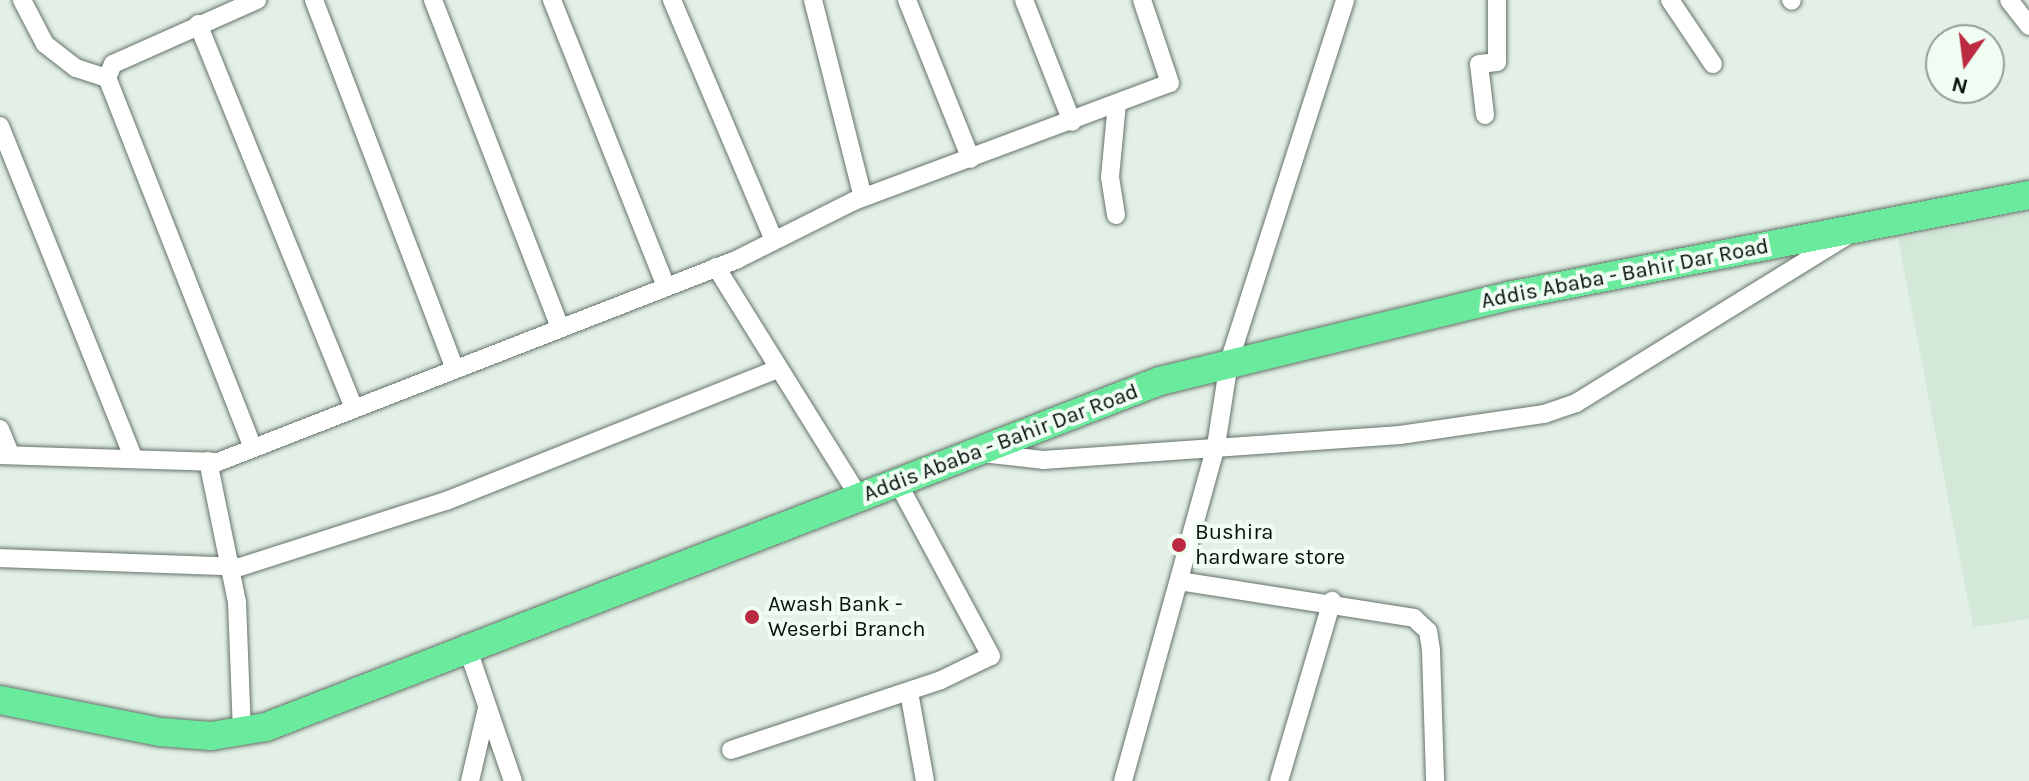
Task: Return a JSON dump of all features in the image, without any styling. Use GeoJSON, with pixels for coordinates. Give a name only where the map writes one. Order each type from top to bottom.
{"type":"FeatureCollection","features":[{"type":"Feature","properties":{"kind":"highway","name":"Addis Ababa - Bahir Dar Road"},"geometry":{"type":"LineString","coordinates":[[0,700],[160,732],[242,733],[443,663],[466,644],[976,452],[1229,362],[1508,296],[2029,195]]}},
{"type":"Feature","properties":{"kind":"street"},"geometry":{"type":"LineString","coordinates":[[22,0],[53,51],[107,78],[253,448]]}},
{"type":"Feature","properties":{"kind":"street"},"geometry":{"type":"LineString","coordinates":[[107,78],[113,64],[257,0]]}},
{"type":"Feature","properties":{"kind":"street"},"geometry":{"type":"LineString","coordinates":[[314,0],[454,367]]}},
{"type":"Feature","properties":{"kind":"street"},"geometry":{"type":"LineString","coordinates":[[433,0],[560,327]]}},
{"type":"Feature","properties":{"kind":"street"},"geometry":{"type":"LineString","coordinates":[[552,0],[666,286]]}},
{"type":"Feature","properties":{"kind":"street"},"geometry":{"type":"LineString","coordinates":[[672,0],[774,240]]}},
{"type":"Feature","properties":{"kind":"street"},"geometry":{"type":"LineString","coordinates":[[813,0],[863,197]]}},
{"type":"Feature","properties":{"kind":"street"},"geometry":{"type":"LineString","coordinates":[[907,0],[971,159]]}},
{"type":"Feature","properties":{"kind":"street"},"geometry":{"type":"LineString","coordinates":[[1024,0],[1072,122]]}},
{"type":"Feature","properties":{"kind":"street"},"geometry":{"type":"LineString","coordinates":[[0,429],[5,454],[208,461],[253,448],[716,267],[863,197],[1072,122],[1170,83],[1142,0]]}},
{"type":"Feature","properties":{"kind":"street"},"geometry":{"type":"LineString","coordinates":[[1123,781],[1216,446],[1229,362],[1345,0]]}},
{"type":"Feature","properties":{"kind":"street"},"geometry":{"type":"LineString","coordinates":[[1485,115],[1479,64],[1497,62],[1497,0]]}},
{"type":"Feature","properties":{"kind":"street"},"geometry":{"type":"LineString","coordinates":[[1670,0],[1713,64]]}},
{"type":"Feature","properties":{"kind":"street"},"geometry":{"type":"LineString","coordinates":[[2009,0],[2029,26]]}},
{"type":"Feature","properties":{"kind":"street"},"geometry":{"type":"LineString","coordinates":[[198,24],[354,408]]}},
{"type":"Feature","properties":{"kind":"street"},"geometry":{"type":"LineString","coordinates":[[1116,215],[1110,177],[1117,103]]}},
{"type":"Feature","properties":{"kind":"street"},"geometry":{"type":"LineString","coordinates":[[0,126],[134,459]]}},
{"type":"Feature","properties":{"kind":"street"},"geometry":{"type":"LineString","coordinates":[[976,452],[1043,460],[1400,435],[1576,403],[1861,227]]}},
{"type":"Feature","properties":{"kind":"street"},"geometry":{"type":"LineString","coordinates":[[716,267],[860,498]]}},
{"type":"Feature","properties":{"kind":"street"},"geometry":{"type":"LineString","coordinates":[[0,558],[231,567],[446,501],[778,369]]}},
{"type":"Feature","properties":{"kind":"street"},"geometry":{"type":"LineString","coordinates":[[208,461],[231,567],[242,733]]}},
{"type":"Feature","properties":{"kind":"street"},"geometry":{"type":"LineString","coordinates":[[731,750],[909,692],[991,656],[898,483]]}},
{"type":"Feature","properties":{"kind":"street"},"geometry":{"type":"LineString","coordinates":[[1179,581],[1393,611],[1428,631],[1435,781]]}},
{"type":"Feature","properties":{"kind":"street"},"geometry":{"type":"LineString","coordinates":[[1279,781],[1332,601]]}},
{"type":"Feature","properties":{"kind":"street"},"geometry":{"type":"LineString","coordinates":[[466,644],[513,781]]}},
{"type":"Feature","properties":{"kind":"street"},"geometry":{"type":"LineString","coordinates":[[909,692],[925,781]]}},
{"type":"Feature","properties":{"kind":"street"},"geometry":{"type":"LineString","coordinates":[[470,781],[488,706]]}},
{"type":"Feature","properties":{"kind":"shaded area"},"geometry":{"type":"Polygon","coordinates":[[[2029,213],[2029,619],[1973,627],[1898,239],[2029,213]]]}},
{"type":"Feature","properties":{"kind":"place","name":"Bushira hardware store"},"geometry":{"type":"Point","coordinates":[1179,545]}},
{"type":"Feature","properties":{"kind":"place","name":"Awash Bank - Weserbi Branch"},"geometry":{"type":"Point","coordinates":[752,617]}}]}
